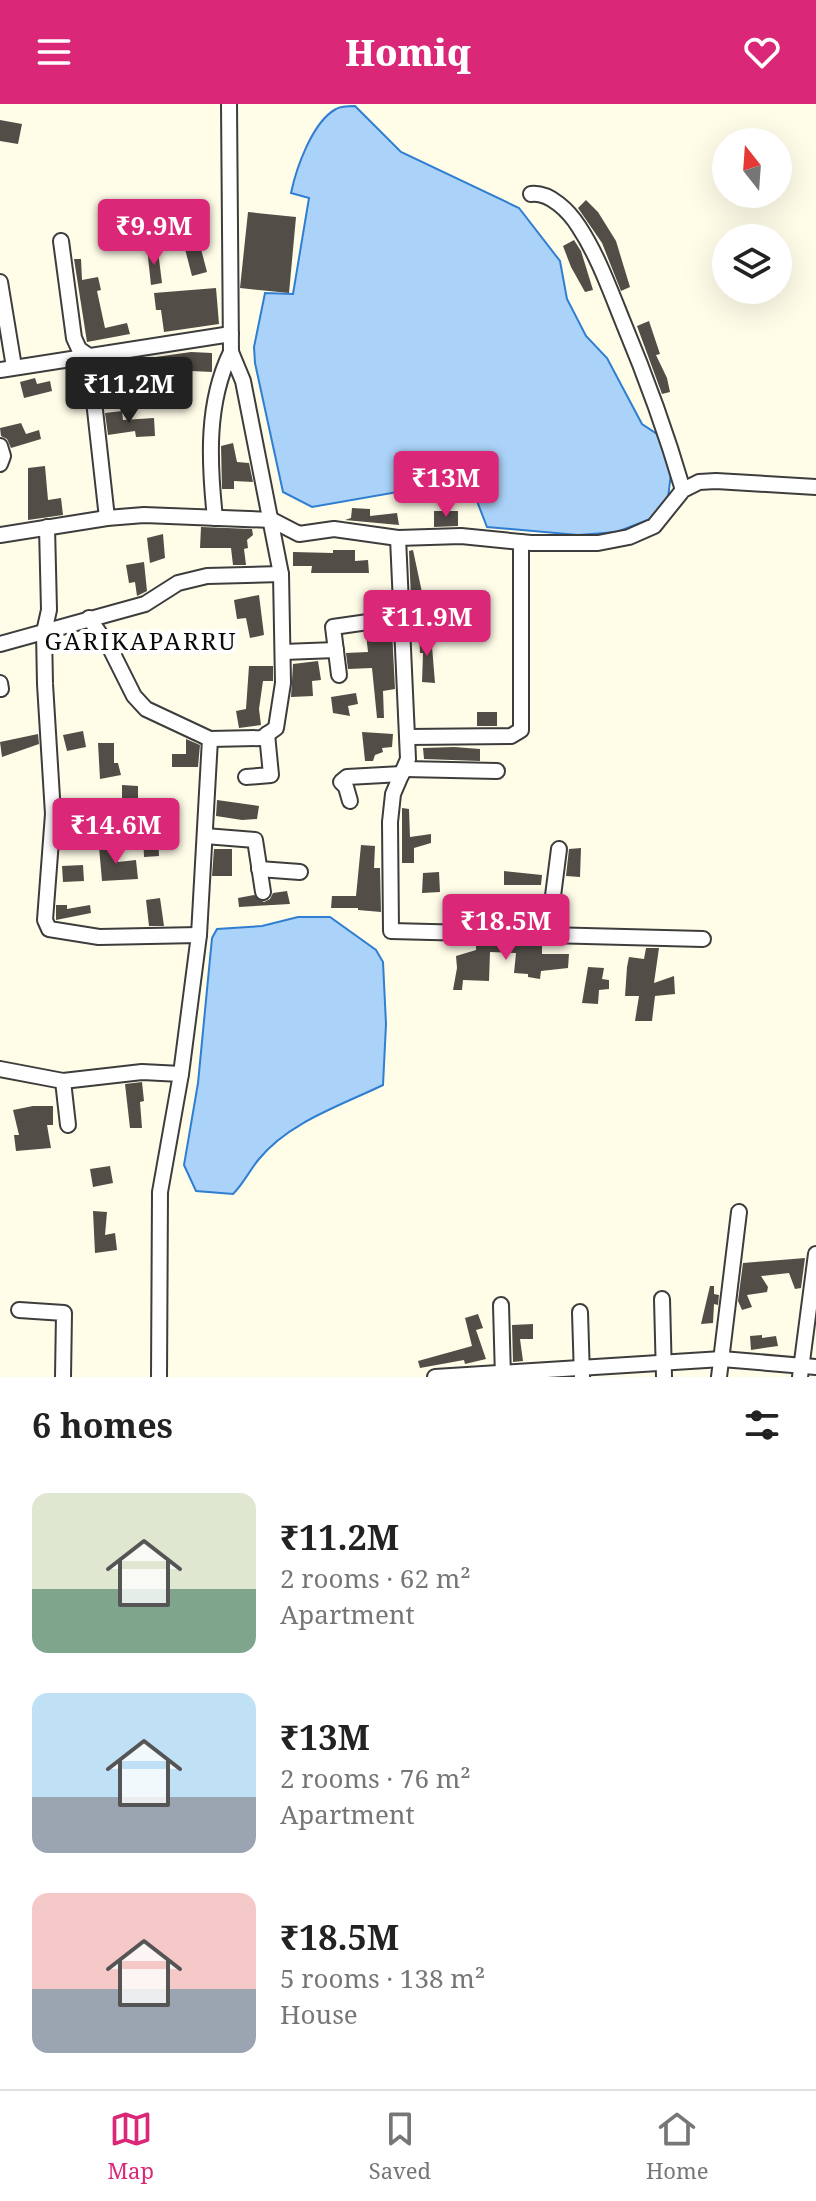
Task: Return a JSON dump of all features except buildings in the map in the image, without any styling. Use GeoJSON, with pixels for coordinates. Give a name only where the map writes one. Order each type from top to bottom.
{"type":"FeatureCollection","features":[{"type":"Feature","properties":{"kind":"street"},"geometry":{"type":"LineString","coordinates":[[89,618],[111,650],[134,696],[146,709],[210,739],[262,738],[276,728],[283,652],[281,574],[243,381],[231,352],[229,104]]}},
{"type":"Feature","properties":{"kind":"street"},"geometry":{"type":"LineString","coordinates":[[531,194],[540,193],[563,209],[578,225],[600,265],[665,428],[683,490]]}},
{"type":"Feature","properties":{"kind":"street"},"geometry":{"type":"LineString","coordinates":[[61,241],[74,338],[79,349],[89,356],[107,518]]}},
{"type":"Feature","properties":{"kind":"street"},"geometry":{"type":"LineString","coordinates":[[0,282],[7,369],[231,334]]}},
{"type":"Feature","properties":{"kind":"street"},"geometry":{"type":"LineString","coordinates":[[215,518],[210,476],[212,428],[218,378],[231,352]]}},
{"type":"Feature","properties":{"kind":"street"},"geometry":{"type":"LineString","coordinates":[[0,446],[3,456],[0,464]]}},
{"type":"Feature","properties":{"kind":"street"},"geometry":{"type":"LineString","coordinates":[[0,535],[144,515],[272,520],[299,534],[334,529],[398,538],[461,536],[521,542],[598,543],[629,537],[654,526],[683,490],[699,482],[816,487]]}},
{"type":"Feature","properties":{"kind":"street"},"geometry":{"type":"LineString","coordinates":[[47,527],[49,610],[44,632],[53,814],[44,908],[49,929],[99,937],[199,935]]}},
{"type":"Feature","properties":{"kind":"street"},"geometry":{"type":"LineString","coordinates":[[398,538],[408,759],[393,794],[390,822],[391,931],[703,939]]}},
{"type":"Feature","properties":{"kind":"street"},"geometry":{"type":"LineString","coordinates":[[408,737],[511,736],[521,730],[521,542]]}},
{"type":"Feature","properties":{"kind":"street"},"geometry":{"type":"LineString","coordinates":[[0,644],[145,604],[178,583],[207,576],[281,574]]}},
{"type":"Feature","properties":{"kind":"street"},"geometry":{"type":"LineString","coordinates":[[339,675],[333,627],[403,617]]}},
{"type":"Feature","properties":{"kind":"street"},"geometry":{"type":"LineString","coordinates":[[283,652],[336,650]]}},
{"type":"Feature","properties":{"kind":"street"},"geometry":{"type":"LineString","coordinates":[[246,777],[271,775],[267,734]]}},
{"type":"Feature","properties":{"kind":"street"},"geometry":{"type":"LineString","coordinates":[[159,1377],[160,1192],[181,1074],[199,935],[210,739]]}},
{"type":"Feature","properties":{"kind":"street"},"geometry":{"type":"LineString","coordinates":[[350,801],[341,782],[347,777],[403,772],[497,771]]}},
{"type":"Feature","properties":{"kind":"street"},"geometry":{"type":"LineString","coordinates":[[205,836],[255,840],[263,892]]}},
{"type":"Feature","properties":{"kind":"street"},"geometry":{"type":"LineString","coordinates":[[548,935],[559,849]]}},
{"type":"Feature","properties":{"kind":"street"},"geometry":{"type":"LineString","coordinates":[[259,869],[300,872]]}},
{"type":"Feature","properties":{"kind":"street"},"geometry":{"type":"LineString","coordinates":[[0,1069],[63,1081],[142,1072],[181,1074]]}},
{"type":"Feature","properties":{"kind":"street"},"geometry":{"type":"LineString","coordinates":[[63,1081],[68,1125]]}},
{"type":"Feature","properties":{"kind":"street"},"geometry":{"type":"LineString","coordinates":[[719,1377],[739,1212]]}},
{"type":"Feature","properties":{"kind":"street"},"geometry":{"type":"LineString","coordinates":[[435,1377],[664,1370],[722,1359],[806,1370],[816,1254]]}},
{"type":"Feature","properties":{"kind":"street"},"geometry":{"type":"LineString","coordinates":[[662,1299],[664,1370]]}},
{"type":"Feature","properties":{"kind":"street"},"geometry":{"type":"LineString","coordinates":[[501,1305],[503,1375]]}},
{"type":"Feature","properties":{"kind":"street"},"geometry":{"type":"LineString","coordinates":[[19,1310],[64,1313],[63,1377]]}},
{"type":"Feature","properties":{"kind":"street"},"geometry":{"type":"LineString","coordinates":[[580,1312],[582,1372]]}},
{"type":"Feature","properties":{"kind":"water"},"geometry":{"type":"Polygon","coordinates":[[[355,106],[401,152],[519,208],[560,261],[567,299],[586,336],[607,358],[642,424],[657,434],[672,465],[668,498],[653,518],[617,532],[578,535],[487,527],[475,496],[426,487],[312,507],[283,492],[254,347],[265,293],[293,294],[309,198],[291,193],[301,159],[327,115],[338,108],[355,106]]]}},
{"type":"Feature","properties":{"kind":"water"},"geometry":{"type":"Polygon","coordinates":[[[298,917],[330,917],[376,950],[383,962],[386,1024],[383,1085],[285,1135],[259,1159],[233,1194],[196,1191],[184,1165],[198,1083],[212,938],[217,929],[262,926],[298,917]]]}},
{"type":"Feature","properties":{"kind":"district","name":"GARIKAPARRU"},"geometry":{"type":"Point","coordinates":[141,642]}}]}
